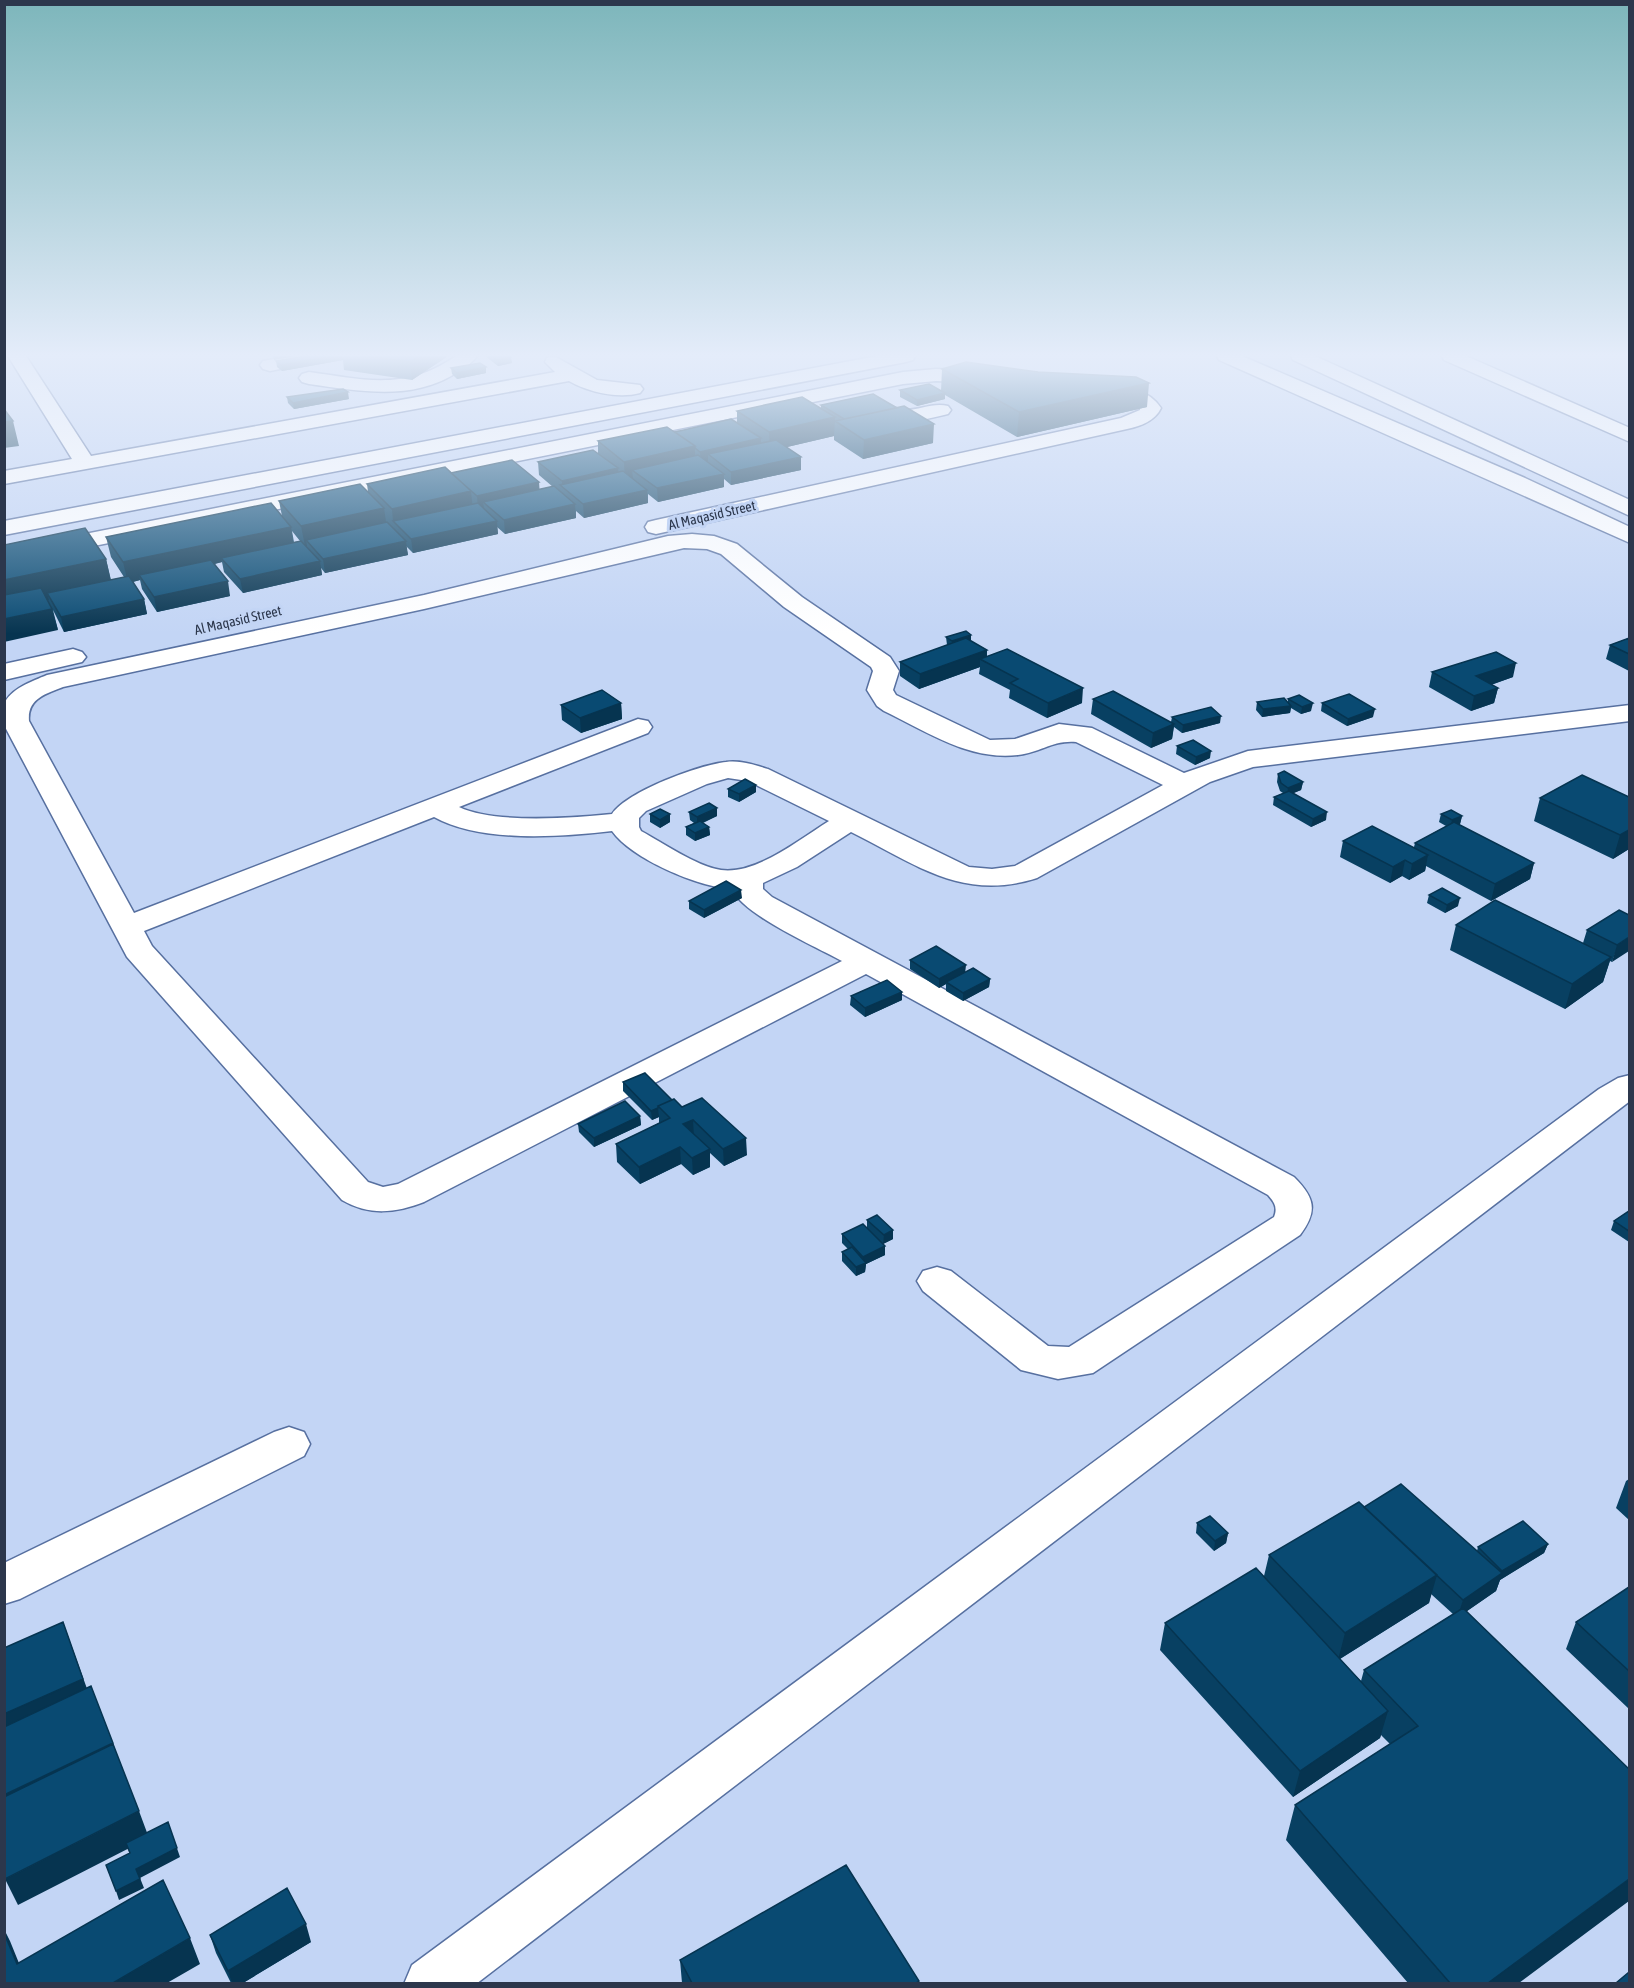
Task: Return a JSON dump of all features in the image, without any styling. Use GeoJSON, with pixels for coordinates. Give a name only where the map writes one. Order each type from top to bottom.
{"type":"FeatureCollection","features":[{"type":"Feature","properties":{"kind":"street"},"geometry":{"type":"LineString","coordinates":[[76,449],[85,463]]}},
{"type":"Feature","properties":{"kind":"street"},"geometry":{"type":"LineString","coordinates":[[4,478],[173,449]]}},
{"type":"Feature","properties":{"kind":"street"},"geometry":{"type":"LineString","coordinates":[[4,510],[322,449]]}},
{"type":"Feature","properties":{"kind":"street"},"geometry":{"type":"LineString","coordinates":[[4,528],[415,449]]}},
{"type":"Feature","properties":{"kind":"street"},"geometry":{"type":"LineString","coordinates":[[4,557],[549,449]]}},
{"type":"Feature","properties":{"kind":"street","name":"Al Maqasid Street"},"geometry":{"type":"LineString","coordinates":[[484,566],[1011,449]]}},
{"type":"Feature","properties":{"kind":"street"},"geometry":{"type":"LineString","coordinates":[[1439,449],[1629,536]]}},
{"type":"Feature","properties":{"kind":"street"},"geometry":{"type":"LineString","coordinates":[[1500,449],[1629,509]]}},
{"type":"Feature","properties":{"kind":"street"},"geometry":{"type":"LineString","coordinates":[[867,961],[411,1193],[401,1197],[370,1199],[355,1191],[138,950],[16,721],[14,715],[17,704],[32,692],[56,681],[424,602],[678,542],[708,542],[729,549],[793,602],[880,662],[886,671],[880,690],[886,700],[893,705],[974,744],[990,748],[1019,747],[1059,732],[1083,734],[1185,785]]}},
{"type":"Feature","properties":{"kind":"street","name":"Al Maqasid Street"},"geometry":{"type":"LineString","coordinates":[[4,672],[238,620]]}},
{"type":"Feature","properties":{"kind":"street"},"geometry":{"type":"LineString","coordinates":[[850,820],[767,871],[747,879],[734,880],[708,876],[631,837],[624,827],[629,810],[636,806],[710,773],[736,770],[758,775],[850,820],[958,873],[981,878],[1006,878],[1026,872],[1185,785],[1230,764],[1266,755],[1629,713]]}},
{"type":"Feature","properties":{"kind":"street"},"geometry":{"type":"LineString","coordinates":[[125,927],[638,727]]}},
{"type":"Feature","properties":{"kind":"street"},"geometry":{"type":"LineString","coordinates":[[435,806],[442,812],[458,817],[522,826],[570,827],[624,821]]}},
{"type":"Feature","properties":{"kind":"street"},"geometry":{"type":"LineString","coordinates":[[747,879],[748,891],[761,903],[1281,1186],[1295,1204],[1296,1212],[1287,1226],[1078,1362],[1058,1364],[1036,1359],[937,1281]]}},
{"type":"Feature","properties":{"kind":"street"},"geometry":{"type":"LineString","coordinates":[[431,1983],[1611,1097],[1629,1086]]}},
{"type":"Feature","properties":{"kind":"street"},"geometry":{"type":"LineString","coordinates":[[4,1585],[289,1444]]}},
{"type":"Feature","properties":{"kind":"building"},"geometry":{"type":"Polygon","coordinates":[[[608,449],[683,449],[624,462],[608,449]]]}},
{"type":"Feature","properties":{"kind":"building"},"geometry":{"type":"Polygon","coordinates":[[[696,449],[714,449],[700,452],[696,449]]]}},
{"type":"Feature","properties":{"kind":"building"},"geometry":{"type":"Polygon","coordinates":[[[733,449],[789,449],[801,457],[731,472],[708,454],[733,449]]]}},
{"type":"Feature","properties":{"kind":"building"},"geometry":{"type":"Polygon","coordinates":[[[593,450],[618,468],[562,481],[538,462],[593,450]]]}},
{"type":"Feature","properties":{"kind":"building"},"geometry":{"type":"Polygon","coordinates":[[[698,455],[724,474],[657,488],[632,470],[698,455]]]}},
{"type":"Feature","properties":{"kind":"building"},"geometry":{"type":"Polygon","coordinates":[[[512,460],[539,482],[477,496],[451,473],[512,460]]]}},
{"type":"Feature","properties":{"kind":"building"},"geometry":{"type":"Polygon","coordinates":[[[445,467],[471,491],[392,509],[367,484],[445,467]]]}},
{"type":"Feature","properties":{"kind":"building"},"geometry":{"type":"Polygon","coordinates":[[[623,471],[647,490],[583,504],[560,485],[623,471]]]}},
{"type":"Feature","properties":{"kind":"building"},"geometry":{"type":"Polygon","coordinates":[[[360,484],[384,508],[301,526],[279,501],[360,484]]]}},
{"type":"Feature","properties":{"kind":"building"},"geometry":{"type":"Polygon","coordinates":[[[554,486],[575,504],[504,520],[483,502],[554,486]]]}},
{"type":"Feature","properties":{"kind":"building"},"geometry":{"type":"Polygon","coordinates":[[[271,503],[291,527],[123,562],[106,537],[271,503]]]}},
{"type":"Feature","properties":{"kind":"building"},"geometry":{"type":"Polygon","coordinates":[[[478,503],[497,521],[411,539],[393,521],[478,503]]]}},
{"type":"Feature","properties":{"kind":"building"},"geometry":{"type":"Polygon","coordinates":[[[387,522],[406,541],[323,559],[306,540],[387,522]]]}},
{"type":"Feature","properties":{"kind":"building"},"geometry":{"type":"Polygon","coordinates":[[[85,528],[106,559],[4,580],[4,545],[85,528]]]}},
{"type":"Feature","properties":{"kind":"building"},"geometry":{"type":"Polygon","coordinates":[[[301,541],[320,561],[240,579],[221,558],[301,541]]]}},
{"type":"Feature","properties":{"kind":"building"},"geometry":{"type":"Polygon","coordinates":[[[211,560],[228,581],[154,597],[139,575],[211,560]]]}},
{"type":"Feature","properties":{"kind":"building"},"geometry":{"type":"Polygon","coordinates":[[[129,576],[144,599],[61,617],[47,593],[129,576]]]}},
{"type":"Feature","properties":{"kind":"building"},"geometry":{"type":"Polygon","coordinates":[[[41,588],[52,609],[4,619],[4,595],[41,588]]]}},
{"type":"Feature","properties":{"kind":"building"},"geometry":{"type":"Polygon","coordinates":[[[966,631],[971,635],[952,641],[946,637],[966,631]]]}},
{"type":"Feature","properties":{"kind":"building"},"geometry":{"type":"Polygon","coordinates":[[[966,638],[987,650],[920,674],[900,662],[966,638]]]}},
{"type":"Feature","properties":{"kind":"building"},"geometry":{"type":"Polygon","coordinates":[[[1629,638],[1629,654],[1610,645],[1629,638]]]}},
{"type":"Feature","properties":{"kind":"building"},"geometry":{"type":"Polygon","coordinates":[[[1007,649],[1083,688],[1048,703],[1010,683],[1018,679],[980,659],[1007,649]]]}},
{"type":"Feature","properties":{"kind":"building"},"geometry":{"type":"Polygon","coordinates":[[[1496,652],[1516,663],[1476,676],[1498,688],[1474,696],[1432,672],[1496,652]]]}},
{"type":"Feature","properties":{"kind":"building"},"geometry":{"type":"Polygon","coordinates":[[[602,690],[621,703],[580,718],[561,705],[602,690]]]}},
{"type":"Feature","properties":{"kind":"building"},"geometry":{"type":"Polygon","coordinates":[[[1113,691],[1174,724],[1153,733],[1093,699],[1113,691]]]}},
{"type":"Feature","properties":{"kind":"building"},"geometry":{"type":"Polygon","coordinates":[[[1349,694],[1375,709],[1348,719],[1322,703],[1349,694]]]}},
{"type":"Feature","properties":{"kind":"building"},"geometry":{"type":"Polygon","coordinates":[[[1299,695],[1313,703],[1302,707],[1288,699],[1299,695]]]}},
{"type":"Feature","properties":{"kind":"building"},"geometry":{"type":"Polygon","coordinates":[[[1284,698],[1291,706],[1263,709],[1257,702],[1284,698]]]}},
{"type":"Feature","properties":{"kind":"building"},"geometry":{"type":"Polygon","coordinates":[[[1211,707],[1221,716],[1183,725],[1172,717],[1211,707]]]}},
{"type":"Feature","properties":{"kind":"building"},"geometry":{"type":"Polygon","coordinates":[[[1193,740],[1211,751],[1196,757],[1177,746],[1193,740]]]}},
{"type":"Feature","properties":{"kind":"building"},"geometry":{"type":"Polygon","coordinates":[[[1284,771],[1303,782],[1288,788],[1281,783],[1278,774],[1284,771]]]}},
{"type":"Feature","properties":{"kind":"building"},"geometry":{"type":"Polygon","coordinates":[[[1582,775],[1629,797],[1629,830],[1620,835],[1540,798],[1582,775]]]}},
{"type":"Feature","properties":{"kind":"building"},"geometry":{"type":"Polygon","coordinates":[[[745,779],[756,785],[739,794],[728,789],[745,779]]]}},
{"type":"Feature","properties":{"kind":"building"},"geometry":{"type":"Polygon","coordinates":[[[1289,791],[1327,812],[1313,819],[1274,797],[1289,791]]]}},
{"type":"Feature","properties":{"kind":"building"},"geometry":{"type":"Polygon","coordinates":[[[709,803],[717,808],[697,817],[689,812],[709,803]]]}},
{"type":"Feature","properties":{"kind":"building"},"geometry":{"type":"Polygon","coordinates":[[[660,809],[670,814],[660,820],[650,814],[660,809]]]}},
{"type":"Feature","properties":{"kind":"building"},"geometry":{"type":"Polygon","coordinates":[[[1451,810],[1462,816],[1452,820],[1441,814],[1451,810]]]}},
{"type":"Feature","properties":{"kind":"building"},"geometry":{"type":"Polygon","coordinates":[[[700,821],[709,827],[695,833],[686,827],[700,821]]]}},
{"type":"Feature","properties":{"kind":"building"},"geometry":{"type":"Polygon","coordinates":[[[1454,822],[1534,863],[1495,884],[1415,843],[1454,822]]]}},
{"type":"Feature","properties":{"kind":"building"},"geometry":{"type":"Polygon","coordinates":[[[1372,826],[1428,855],[1412,864],[1405,860],[1393,867],[1343,841],[1372,826]]]}},
{"type":"Feature","properties":{"kind":"building"},"geometry":{"type":"Polygon","coordinates":[[[726,881],[741,890],[704,910],[689,901],[726,881]]]}},
{"type":"Feature","properties":{"kind":"building"},"geometry":{"type":"Polygon","coordinates":[[[1442,888],[1460,898],[1447,905],[1429,895],[1442,888]]]}},
{"type":"Feature","properties":{"kind":"building"},"geometry":{"type":"Polygon","coordinates":[[[1495,900],[1611,957],[1572,984],[1456,925],[1495,900]]]}},
{"type":"Feature","properties":{"kind":"building"},"geometry":{"type":"Polygon","coordinates":[[[1619,910],[1629,915],[1629,937],[1617,945],[1587,930],[1619,910]]]}},
{"type":"Feature","properties":{"kind":"building"},"geometry":{"type":"Polygon","coordinates":[[[936,946],[966,965],[939,979],[910,960],[936,946]]]}},
{"type":"Feature","properties":{"kind":"building"},"geometry":{"type":"Polygon","coordinates":[[[973,968],[990,979],[963,993],[946,982],[973,968]]]}},
{"type":"Feature","properties":{"kind":"building"},"geometry":{"type":"Polygon","coordinates":[[[887,980],[902,992],[865,1008],[851,996],[887,980]]]}},
{"type":"Feature","properties":{"kind":"building"},"geometry":{"type":"Polygon","coordinates":[[[645,1073],[672,1100],[651,1111],[623,1082],[645,1073]]]}},
{"type":"Feature","properties":{"kind":"building"},"geometry":{"type":"Polygon","coordinates":[[[702,1098],[746,1138],[723,1149],[693,1120],[683,1124],[710,1149],[692,1158],[680,1147],[639,1167],[616,1144],[670,1118],[658,1106],[674,1099],[682,1107],[702,1098]]]}},
{"type":"Feature","properties":{"kind":"building"},"geometry":{"type":"Polygon","coordinates":[[[625,1101],[640,1116],[594,1138],[578,1124],[625,1101]]]}},
{"type":"Feature","properties":{"kind":"building"},"geometry":{"type":"Polygon","coordinates":[[[1629,1211],[1629,1231],[1614,1221],[1629,1211]]]}},
{"type":"Feature","properties":{"kind":"building"},"geometry":{"type":"Polygon","coordinates":[[[877,1215],[893,1230],[884,1235],[867,1220],[877,1215]]]}},
{"type":"Feature","properties":{"kind":"building"},"geometry":{"type":"Polygon","coordinates":[[[863,1224],[885,1246],[863,1257],[842,1234],[863,1224]]]}},
{"type":"Feature","properties":{"kind":"building"},"geometry":{"type":"Polygon","coordinates":[[[852,1247],[866,1263],[856,1267],[842,1252],[852,1247]]]}},
{"type":"Feature","properties":{"kind":"building"},"geometry":{"type":"Polygon","coordinates":[[[1401,1484],[1502,1573],[1463,1600],[1364,1507],[1401,1484]]]}},
{"type":"Feature","properties":{"kind":"building"},"geometry":{"type":"Polygon","coordinates":[[[1359,1502],[1437,1575],[1345,1633],[1269,1555],[1359,1502]]]}},
{"type":"Feature","properties":{"kind":"building"},"geometry":{"type":"Polygon","coordinates":[[[1210,1516],[1228,1533],[1215,1541],[1197,1523],[1210,1516]]]}},
{"type":"Feature","properties":{"kind":"building"},"geometry":{"type":"Polygon","coordinates":[[[1523,1521],[1548,1544],[1502,1571],[1478,1547],[1523,1521]]]}},
{"type":"Feature","properties":{"kind":"building"},"geometry":{"type":"Polygon","coordinates":[[[1256,1568],[1388,1711],[1300,1771],[1165,1623],[1256,1568]]]}},
{"type":"Feature","properties":{"kind":"building"},"geometry":{"type":"Polygon","coordinates":[[[1629,1587],[1629,1671],[1576,1622],[1629,1587]]]}},
{"type":"Feature","properties":{"kind":"building"},"geometry":{"type":"Polygon","coordinates":[[[1463,1608],[1629,1769],[1629,1879],[1488,1983],[1450,1983],[1295,1805],[1418,1726],[1364,1670],[1463,1608]]]}},
{"type":"Feature","properties":{"kind":"building"},"geometry":{"type":"Polygon","coordinates":[[[63,1622],[83,1679],[4,1714],[4,1648],[63,1622]]]}},
{"type":"Feature","properties":{"kind":"building"},"geometry":{"type":"Polygon","coordinates":[[[91,1686],[113,1743],[4,1795],[4,1727],[91,1686]]]}},
{"type":"Feature","properties":{"kind":"building"},"geometry":{"type":"Polygon","coordinates":[[[113,1744],[139,1811],[5,1879],[4,1797],[113,1744]]]}},
{"type":"Feature","properties":{"kind":"building"},"geometry":{"type":"Polygon","coordinates":[[[168,1822],[177,1848],[136,1869],[140,1879],[116,1891],[106,1865],[130,1853],[126,1843],[168,1822]]]}},
{"type":"Feature","properties":{"kind":"building"},"geometry":{"type":"Polygon","coordinates":[[[846,1865],[919,1981],[916,1983],[692,1983],[680,1960],[846,1865]]]}},
{"type":"Feature","properties":{"kind":"building"},"geometry":{"type":"Polygon","coordinates":[[[163,1880],[190,1938],[113,1983],[4,1983],[4,1933],[17,1964],[163,1880]]]}},
{"type":"Feature","properties":{"kind":"building"},"geometry":{"type":"Polygon","coordinates":[[[287,1888],[306,1924],[228,1971],[210,1935],[287,1888]]]}},
{"type":"Feature","properties":{"kind":"building"},"geometry":{"type":"Polygon","coordinates":[[[1629,1972],[1629,1983],[1616,1983],[1629,1972]]]}}]}
